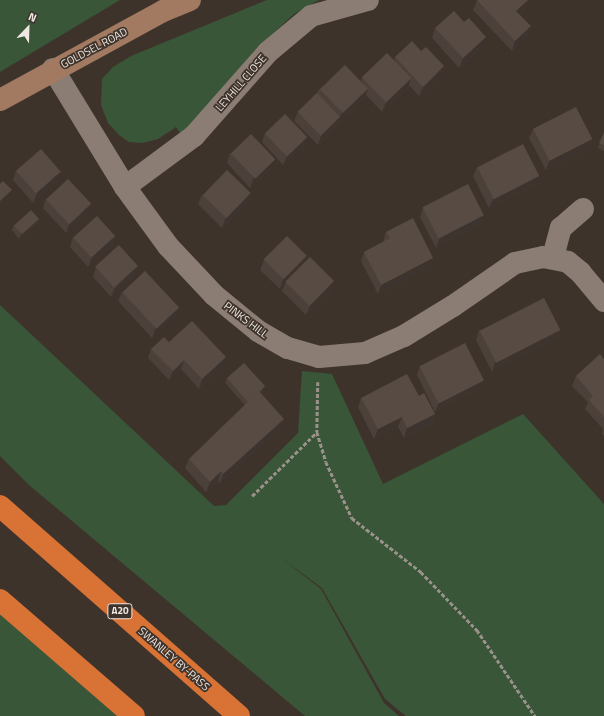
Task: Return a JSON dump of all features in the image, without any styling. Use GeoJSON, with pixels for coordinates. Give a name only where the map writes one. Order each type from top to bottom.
{"type":"FeatureCollection","features":[{"type":"Feature","properties":{"kind":"highway","name":"SWANLEY BY-PASS"},"geometry":{"type":"LineString","coordinates":[[0,506],[239,716]]}},
{"type":"Feature","properties":{"kind":"highway"},"geometry":{"type":"LineString","coordinates":[[0,600],[134,716]]}},
{"type":"Feature","properties":{"kind":"main road","name":"GOLDSEL ROAD"},"geometry":{"type":"LineString","coordinates":[[0,100],[161,5],[190,0]]}},
{"type":"Feature","properties":{"kind":"street","name":"LEYHILL CLOSE"},"geometry":{"type":"LineString","coordinates":[[124,187],[194,136],[268,52],[311,16],[368,0]]}},
{"type":"Feature","properties":{"kind":"street","name":"PINKS HILL"},"geometry":{"type":"LineString","coordinates":[[53,69],[124,187],[168,246],[214,295],[258,331],[288,348],[319,357],[365,353],[391,342],[453,306],[515,263],[553,257]]}},
{"type":"Feature","properties":{"kind":"street"},"geometry":{"type":"LineString","coordinates":[[583,209],[561,228],[553,257],[568,262],[580,272],[604,302]]}},
{"type":"Feature","properties":{"kind":"path"},"geometry":{"type":"LineString","coordinates":[[319,357],[317,432],[326,462],[352,518],[421,572],[477,630],[535,716]]}},
{"type":"Feature","properties":{"kind":"path"},"geometry":{"type":"LineString","coordinates":[[252,496],[317,432]]}},
{"type":"Feature","properties":{"kind":"green space"},"geometry":{"type":"Polygon","coordinates":[[[0,0],[120,0],[0,72],[0,0]]]}},
{"type":"Feature","properties":{"kind":"green space"},"geometry":{"type":"Polygon","coordinates":[[[267,0],[319,0],[294,14],[254,51],[205,113],[181,134],[176,127],[158,139],[142,143],[129,142],[119,135],[108,123],[101,105],[102,79],[113,67],[131,56],[267,0]]]}},
{"type":"Feature","properties":{"kind":"green space"},"geometry":{"type":"Polygon","coordinates":[[[0,305],[214,506],[226,505],[298,433],[302,371],[332,374],[383,484],[523,414],[604,504],[604,716],[406,716],[385,699],[322,588],[280,557],[321,589],[384,703],[399,716],[305,716],[29,485],[0,456],[0,305]]]}},
{"type":"Feature","properties":{"kind":"green space"},"geometry":{"type":"Polygon","coordinates":[[[0,603],[131,716],[0,716],[0,603]]]}},
{"type":"Feature","properties":{"kind":"building"},"geometry":{"type":"Polygon","coordinates":[[[477,0],[528,0],[516,11],[531,26],[515,41],[477,0]]]}},
{"type":"Feature","properties":{"kind":"building"},"geometry":{"type":"Polygon","coordinates":[[[454,11],[464,22],[469,18],[486,37],[463,58],[435,28],[454,11]]]}},
{"type":"Feature","properties":{"kind":"building"},"geometry":{"type":"Polygon","coordinates":[[[412,41],[421,51],[426,47],[444,66],[423,87],[395,57],[412,41]]]}},
{"type":"Feature","properties":{"kind":"building"},"geometry":{"type":"Polygon","coordinates":[[[387,53],[411,78],[386,102],[362,77],[387,53]]]}},
{"type":"Feature","properties":{"kind":"building"},"geometry":{"type":"Polygon","coordinates":[[[345,65],[368,89],[343,113],[320,89],[345,65]]]}},
{"type":"Feature","properties":{"kind":"building"},"geometry":{"type":"Polygon","coordinates":[[[317,93],[340,117],[321,135],[298,112],[317,93]]]}},
{"type":"Feature","properties":{"kind":"building"},"geometry":{"type":"Polygon","coordinates":[[[576,107],[592,139],[550,161],[533,129],[576,107]]]}},
{"type":"Feature","properties":{"kind":"building"},"geometry":{"type":"Polygon","coordinates":[[[285,114],[307,137],[287,156],[265,133],[285,114]]]}},
{"type":"Feature","properties":{"kind":"building"},"geometry":{"type":"Polygon","coordinates":[[[604,133],[604,145],[599,143],[604,133]]]}},
{"type":"Feature","properties":{"kind":"building"},"geometry":{"type":"Polygon","coordinates":[[[251,134],[275,159],[255,179],[231,153],[251,134]]]}},
{"type":"Feature","properties":{"kind":"building"},"geometry":{"type":"Polygon","coordinates":[[[523,144],[539,176],[494,199],[478,167],[523,144]]]}},
{"type":"Feature","properties":{"kind":"building"},"geometry":{"type":"Polygon","coordinates":[[[41,149],[61,172],[36,193],[16,171],[41,149]]]}},
{"type":"Feature","properties":{"kind":"building"},"geometry":{"type":"Polygon","coordinates":[[[227,170],[251,193],[226,218],[203,195],[227,170]]]}},
{"type":"Feature","properties":{"kind":"building"},"geometry":{"type":"Polygon","coordinates":[[[68,179],[91,204],[69,224],[46,199],[68,179]]]}},
{"type":"Feature","properties":{"kind":"building"},"geometry":{"type":"Polygon","coordinates":[[[3,181],[12,190],[0,201],[0,184],[3,181]]]}},
{"type":"Feature","properties":{"kind":"building"},"geometry":{"type":"Polygon","coordinates":[[[468,184],[484,215],[438,238],[423,207],[468,184]]]}},
{"type":"Feature","properties":{"kind":"building"},"geometry":{"type":"Polygon","coordinates":[[[31,210],[39,219],[22,234],[14,225],[31,210]]]}},
{"type":"Feature","properties":{"kind":"building"},"geometry":{"type":"Polygon","coordinates":[[[97,216],[115,236],[91,257],[73,237],[97,216]]]}},
{"type":"Feature","properties":{"kind":"building"},"geometry":{"type":"Polygon","coordinates":[[[413,218],[433,258],[381,285],[364,252],[390,238],[386,232],[413,218]]]}},
{"type":"Feature","properties":{"kind":"building"},"geometry":{"type":"Polygon","coordinates":[[[287,236],[307,256],[283,279],[264,259],[287,236]]]}},
{"type":"Feature","properties":{"kind":"building"},"geometry":{"type":"Polygon","coordinates":[[[119,245],[138,266],[114,287],[95,266],[119,245]]]}},
{"type":"Feature","properties":{"kind":"building"},"geometry":{"type":"Polygon","coordinates":[[[310,257],[334,281],[309,306],[285,282],[310,257]]]}},
{"type":"Feature","properties":{"kind":"building"},"geometry":{"type":"Polygon","coordinates":[[[145,271],[179,308],[156,329],[122,292],[145,271]]]}},
{"type":"Feature","properties":{"kind":"building"},"geometry":{"type":"Polygon","coordinates":[[[544,298],[560,330],[496,363],[480,331],[544,298]]]}},
{"type":"Feature","properties":{"kind":"building"},"geometry":{"type":"Polygon","coordinates":[[[192,321],[226,357],[202,379],[184,360],[173,371],[151,349],[164,337],[169,342],[192,321]]]}},
{"type":"Feature","properties":{"kind":"building"},"geometry":{"type":"Polygon","coordinates":[[[465,343],[484,380],[439,404],[420,366],[465,343]]]}},
{"type":"Feature","properties":{"kind":"building"},"geometry":{"type":"Polygon","coordinates":[[[600,354],[604,359],[604,417],[589,400],[593,396],[576,376],[600,354]]]}},
{"type":"Feature","properties":{"kind":"building"},"geometry":{"type":"Polygon","coordinates":[[[244,363],[265,386],[248,402],[227,378],[244,363]]]}},
{"type":"Feature","properties":{"kind":"building"},"geometry":{"type":"Polygon","coordinates":[[[407,374],[419,396],[424,393],[435,414],[407,428],[402,417],[378,429],[361,398],[407,374]]]}},
{"type":"Feature","properties":{"kind":"building"},"geometry":{"type":"Polygon","coordinates":[[[259,391],[284,419],[223,474],[221,471],[210,482],[189,459],[259,391]]]}}]}
